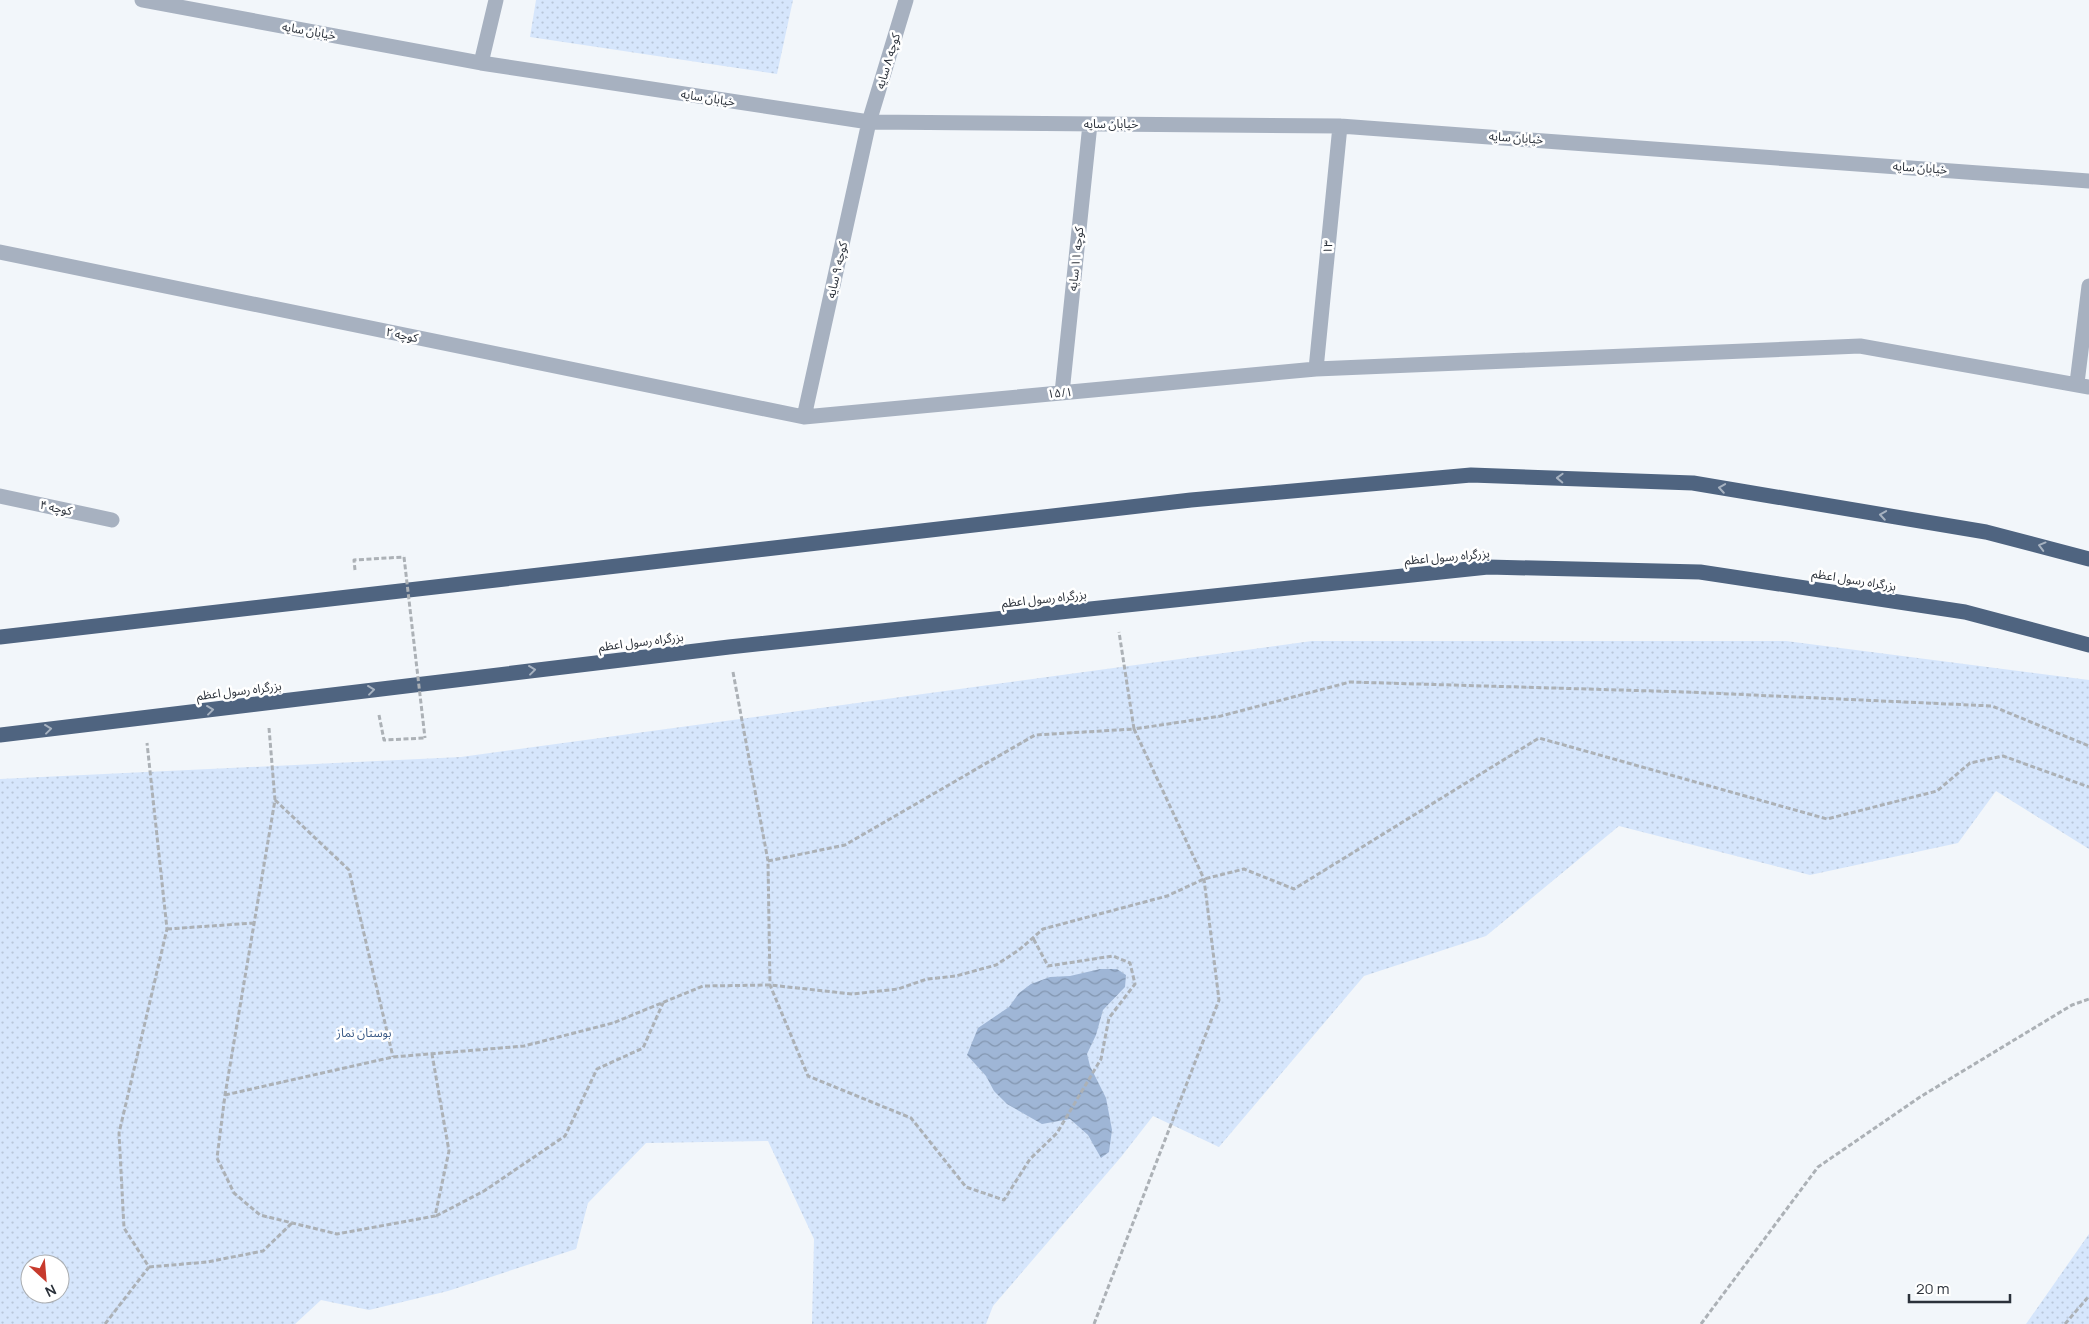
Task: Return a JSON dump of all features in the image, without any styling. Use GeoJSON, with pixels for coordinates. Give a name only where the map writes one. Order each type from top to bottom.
{"type":"FeatureCollection","features":[{"type":"Feature","properties":{"kind":"highway"},"geometry":{"type":"LineString","coordinates":[[0,637],[1172,502],[1471,475],[1693,483],[1986,532],[2089,559]]}},
{"type":"Feature","properties":{"kind":"highway","name":"بزرگراه رسول اعظم"},"geometry":{"type":"LineString","coordinates":[[0,735],[728,647],[1488,567],[1700,572],[1965,612],[2089,645]]}},
{"type":"Feature","properties":{"kind":"street","name":"خیابان سایه"},"geometry":{"type":"LineString","coordinates":[[142,0],[481,63],[869,122],[1340,126],[2089,181]]}},
{"type":"Feature","properties":{"kind":"street"},"geometry":{"type":"LineString","coordinates":[[481,63],[496,0]]}},
{"type":"Feature","properties":{"kind":"street","name":"کوچه ۸ سایه"},"geometry":{"type":"LineString","coordinates":[[869,122],[906,0]]}},
{"type":"Feature","properties":{"kind":"street","name":"کوچه ۹ سایه"},"geometry":{"type":"LineString","coordinates":[[804,417],[869,122]]}},
{"type":"Feature","properties":{"kind":"street","name":"کوچه ۱۱ سایه"},"geometry":{"type":"LineString","coordinates":[[1062,393],[1090,124]]}},
{"type":"Feature","properties":{"kind":"street","name":"۱۳"},"geometry":{"type":"LineString","coordinates":[[1316,369],[1340,126]]}},
{"type":"Feature","properties":{"kind":"street","name":"کوچه ۲"},"geometry":{"type":"LineString","coordinates":[[0,252],[804,417]]}},
{"type":"Feature","properties":{"kind":"street"},"geometry":{"type":"LineString","coordinates":[[2083,385],[2089,286]]}},
{"type":"Feature","properties":{"kind":"street","name":"۱۵/۱"},"geometry":{"type":"LineString","coordinates":[[804,417],[1316,369],[1860,346],[2083,385]]}},
{"type":"Feature","properties":{"kind":"street","name":"کوچه ۴"},"geometry":{"type":"LineString","coordinates":[[0,496],[112,520]]}},
{"type":"Feature","properties":{"kind":"path"},"geometry":{"type":"LineString","coordinates":[[354,560],[404,557],[425,738],[384,740]]}},
{"type":"Feature","properties":{"kind":"path"},"geometry":{"type":"LineString","coordinates":[[1094,1324],[1219,1000],[1204,880],[1134,729],[1116,606]]}},
{"type":"Feature","properties":{"kind":"path"},"geometry":{"type":"LineString","coordinates":[[728,647],[768,861],[770,985],[808,1076],[911,1118],[966,1187],[1004,1200],[1030,1159],[1057,1133],[1101,1058],[1109,1018],[1135,984],[1130,963],[1113,956],[1048,966],[1033,938]]}},
{"type":"Feature","properties":{"kind":"path"},"geometry":{"type":"LineString","coordinates":[[768,861],[845,845],[1034,735],[1134,729],[1220,716],[1350,682],[1677,691],[1992,706],[2089,746]]}},
{"type":"Feature","properties":{"kind":"path"},"geometry":{"type":"LineString","coordinates":[[267,703],[275,800],[225,1095],[217,1158],[234,1193],[260,1215],[337,1234],[435,1216],[484,1191],[565,1136],[597,1069],[643,1048],[663,1002]]}},
{"type":"Feature","properties":{"kind":"path"},"geometry":{"type":"LineString","coordinates":[[144,717],[167,929],[119,1133],[124,1228],[149,1267]]}},
{"type":"Feature","properties":{"kind":"path"},"geometry":{"type":"LineString","coordinates":[[225,1095],[393,1057],[524,1046],[613,1023],[703,986],[770,985],[852,994],[898,989],[927,980],[956,976],[996,965],[1043,929],[1167,896],[1204,880],[1244,869],[1294,889],[1539,738],[1827,819],[1937,791],[1970,763],[2003,756],[2089,787]]}},
{"type":"Feature","properties":{"kind":"path"},"geometry":{"type":"LineString","coordinates":[[275,800],[349,870],[393,1057]]}},
{"type":"Feature","properties":{"kind":"path"},"geometry":{"type":"LineString","coordinates":[[167,929],[254,923]]}},
{"type":"Feature","properties":{"kind":"path"},"geometry":{"type":"LineString","coordinates":[[1702,1324],[1818,1167],[1920,1097],[2072,1005],[2089,999]]}},
{"type":"Feature","properties":{"kind":"path"},"geometry":{"type":"LineString","coordinates":[[432,1054],[448,1151],[435,1216]]}},
{"type":"Feature","properties":{"kind":"path"},"geometry":{"type":"LineString","coordinates":[[105,1324],[149,1267],[207,1262],[262,1251],[292,1223]]}},
{"type":"Feature","properties":{"kind":"path"},"geometry":{"type":"LineString","coordinates":[[2065,1324],[2089,1296]]}},
{"type":"Feature","properties":{"kind":"green space"},"geometry":{"type":"Polygon","coordinates":[[[536,0],[793,0],[777,74],[530,37],[536,0]]]}},
{"type":"Feature","properties":{"kind":"green space","name":"بوستان نماز"},"geometry":{"type":"Polygon","coordinates":[[[1312,641],[1786,641],[2089,680],[2089,849],[1996,791],[1958,843],[1810,875],[1619,826],[1486,936],[1364,976],[1219,1147],[1153,1116],[1121,1157],[993,1306],[986,1324],[812,1324],[814,1239],[768,1141],[646,1143],[588,1203],[576,1249],[448,1291],[369,1310],[321,1300],[295,1324],[0,1324],[0,779],[461,757],[1312,641]]]}},
{"type":"Feature","properties":{"kind":"green space"},"geometry":{"type":"Polygon","coordinates":[[[2089,1234],[2089,1324],[2026,1324],[2089,1234]]]}},
{"type":"Feature","properties":{"kind":"water"},"geometry":{"type":"Polygon","coordinates":[[[1100,969],[1117,969],[1126,975],[1125,987],[1103,1010],[1096,1035],[1087,1054],[1090,1066],[1106,1098],[1112,1130],[1109,1152],[1101,1158],[1088,1135],[1070,1119],[1042,1124],[1007,1104],[994,1091],[986,1076],[967,1055],[978,1028],[1009,1007],[1019,993],[1031,984],[1050,977],[1070,976],[1100,969]]]}}]}
